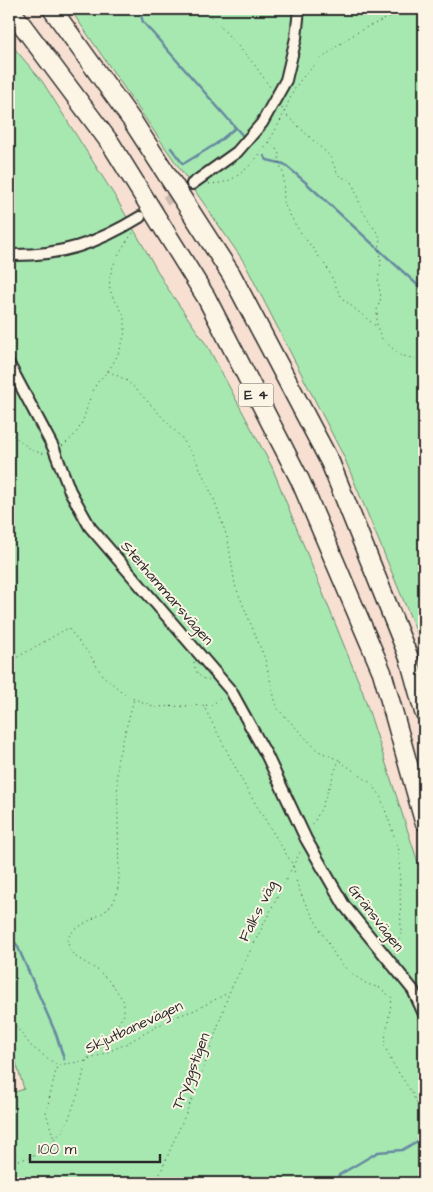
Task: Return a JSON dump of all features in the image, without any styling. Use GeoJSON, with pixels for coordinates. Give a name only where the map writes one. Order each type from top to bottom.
{"type":"FeatureCollection","features":[{"type":"Feature","properties":{"kind":"highway","name":"E 4"},"geometry":{"type":"LineString","coordinates":[[10,9],[111,144],[206,297],[300,480],[382,672],[424,821]]}},
{"type":"Feature","properties":{"kind":"highway","name":"E 4"},"geometry":{"type":"LineString","coordinates":[[52,9],[133,122],[231,274],[330,462],[409,658],[424,712]]}},
{"type":"Feature","properties":{"kind":"street"},"geometry":{"type":"LineString","coordinates":[[197,185],[237,152],[262,123],[286,80],[296,38],[300,9]]}},
{"type":"Feature","properties":{"kind":"street"},"geometry":{"type":"LineString","coordinates":[[9,255],[59,252],[94,242],[140,217]]}},
{"type":"Feature","properties":{"kind":"street","name":"Stenhammarsvägen"},"geometry":{"type":"LineString","coordinates":[[9,364],[54,449],[70,491],[90,527],[231,690],[267,756],[306,839]]}},
{"type":"Feature","properties":{"kind":"street","name":"Gränsvägen"},"geometry":{"type":"LineString","coordinates":[[306,839],[344,905],[413,990],[424,1014]]}},
{"type":"Feature","properties":{"kind":"path"},"geometry":{"type":"LineString","coordinates":[[205,9],[254,64],[277,97]]}},
{"type":"Feature","properties":{"kind":"path"},"geometry":{"type":"LineString","coordinates":[[197,185],[221,183],[235,177],[257,158],[269,142],[284,113],[291,94],[303,76],[328,53],[364,29],[402,9]]}},
{"type":"Feature","properties":{"kind":"path"},"geometry":{"type":"LineString","coordinates":[[414,9],[424,21]]}},
{"type":"Feature","properties":{"kind":"path"},"geometry":{"type":"LineString","coordinates":[[284,113],[330,156],[338,175],[352,182],[362,210],[380,237],[379,253],[381,262],[378,281],[381,298],[377,310],[378,327],[382,339],[400,355],[424,361]]}},
{"type":"Feature","properties":{"kind":"path"},"geometry":{"type":"LineString","coordinates":[[269,142],[275,147],[280,156],[278,160],[283,173],[284,204],[296,226],[328,270],[343,299],[378,327]]}},
{"type":"Feature","properties":{"kind":"path"},"geometry":{"type":"LineString","coordinates":[[9,432],[33,451],[47,454],[64,445],[77,432],[86,416],[95,385],[108,371],[118,353],[124,336],[125,323],[122,311],[112,296],[109,285],[110,275],[128,239],[137,228]]}},
{"type":"Feature","properties":{"kind":"path"},"geometry":{"type":"LineString","coordinates":[[108,371],[126,380],[136,389],[181,438],[195,458],[214,499],[228,540],[235,585],[265,659],[277,708],[318,751],[339,760],[372,784],[380,795],[399,850],[401,932],[395,955]]}},
{"type":"Feature","properties":{"kind":"path"},"geometry":{"type":"LineString","coordinates":[[9,662],[68,628],[90,655],[102,674],[127,696],[155,707],[212,705],[231,690]]}},
{"type":"Feature","properties":{"kind":"path"},"geometry":{"type":"LineString","coordinates":[[9,1162],[43,1153],[62,1132],[80,1088],[86,1061],[124,1015],[124,1002],[113,985],[99,971],[76,957],[70,951],[67,939],[72,931],[106,912],[116,896],[118,880],[117,762],[134,699]]}},
{"type":"Feature","properties":{"kind":"path"},"geometry":{"type":"LineString","coordinates":[[203,705],[247,790],[293,865],[297,884],[305,903],[336,957],[348,970],[367,984],[380,988],[392,998],[384,1045],[393,1064],[412,1093],[424,1122]]}},
{"type":"Feature","properties":{"kind":"path","name":"Falks väg"},"geometry":{"type":"LineString","coordinates":[[228,993],[321,809],[339,760]]}},
{"type":"Feature","properties":{"kind":"path","name":"Skjutbanevägen"},"geometry":{"type":"LineString","coordinates":[[58,1065],[86,1061],[124,1045],[172,1018],[195,1010],[228,993]]}},
{"type":"Feature","properties":{"kind":"path","name":"Tryggstigen"},"geometry":{"type":"LineString","coordinates":[[156,1183],[198,1085],[228,993]]}},
{"type":"Feature","properties":{"kind":"path"},"geometry":{"type":"LineString","coordinates":[[9,1013],[10,1018],[32,1047],[58,1065],[46,1113],[54,1139]]}},
{"type":"Feature","properties":{"kind":"green space"},"geometry":{"type":"Polygon","coordinates":[[[70,9],[424,9],[424,650],[344,457],[244,262],[70,9]]]}},
{"type":"Feature","properties":{"kind":"green space"},"geometry":{"type":"Polygon","coordinates":[[[9,42],[42,81],[116,198],[166,286],[208,347],[272,467],[362,690],[424,881],[424,1183],[9,1183],[9,1094],[24,1089],[9,1039],[9,42]]]}},
{"type":"Feature","properties":{"kind":"waterway"},"geometry":{"type":"LineString","coordinates":[[139,9],[143,22],[243,136]]}},
{"type":"Feature","properties":{"kind":"waterway"},"geometry":{"type":"LineString","coordinates":[[171,148],[183,164],[216,144],[235,128]]}},
{"type":"Feature","properties":{"kind":"waterway"},"geometry":{"type":"LineString","coordinates":[[264,156],[267,160],[284,164],[303,180],[424,291]]}},
{"type":"Feature","properties":{"kind":"waterway"},"geometry":{"type":"LineString","coordinates":[[9,936],[17,945],[56,1034],[64,1059]]}},
{"type":"Feature","properties":{"kind":"waterway"},"geometry":{"type":"LineString","coordinates":[[336,1183],[339,1175],[378,1152],[402,1150],[423,1138],[424,1128]]}},
{"type":"Feature","properties":{"kind":"tunnel"},"geometry":{"type":"LineString","coordinates":[[140,217],[192,184]]}}]}
